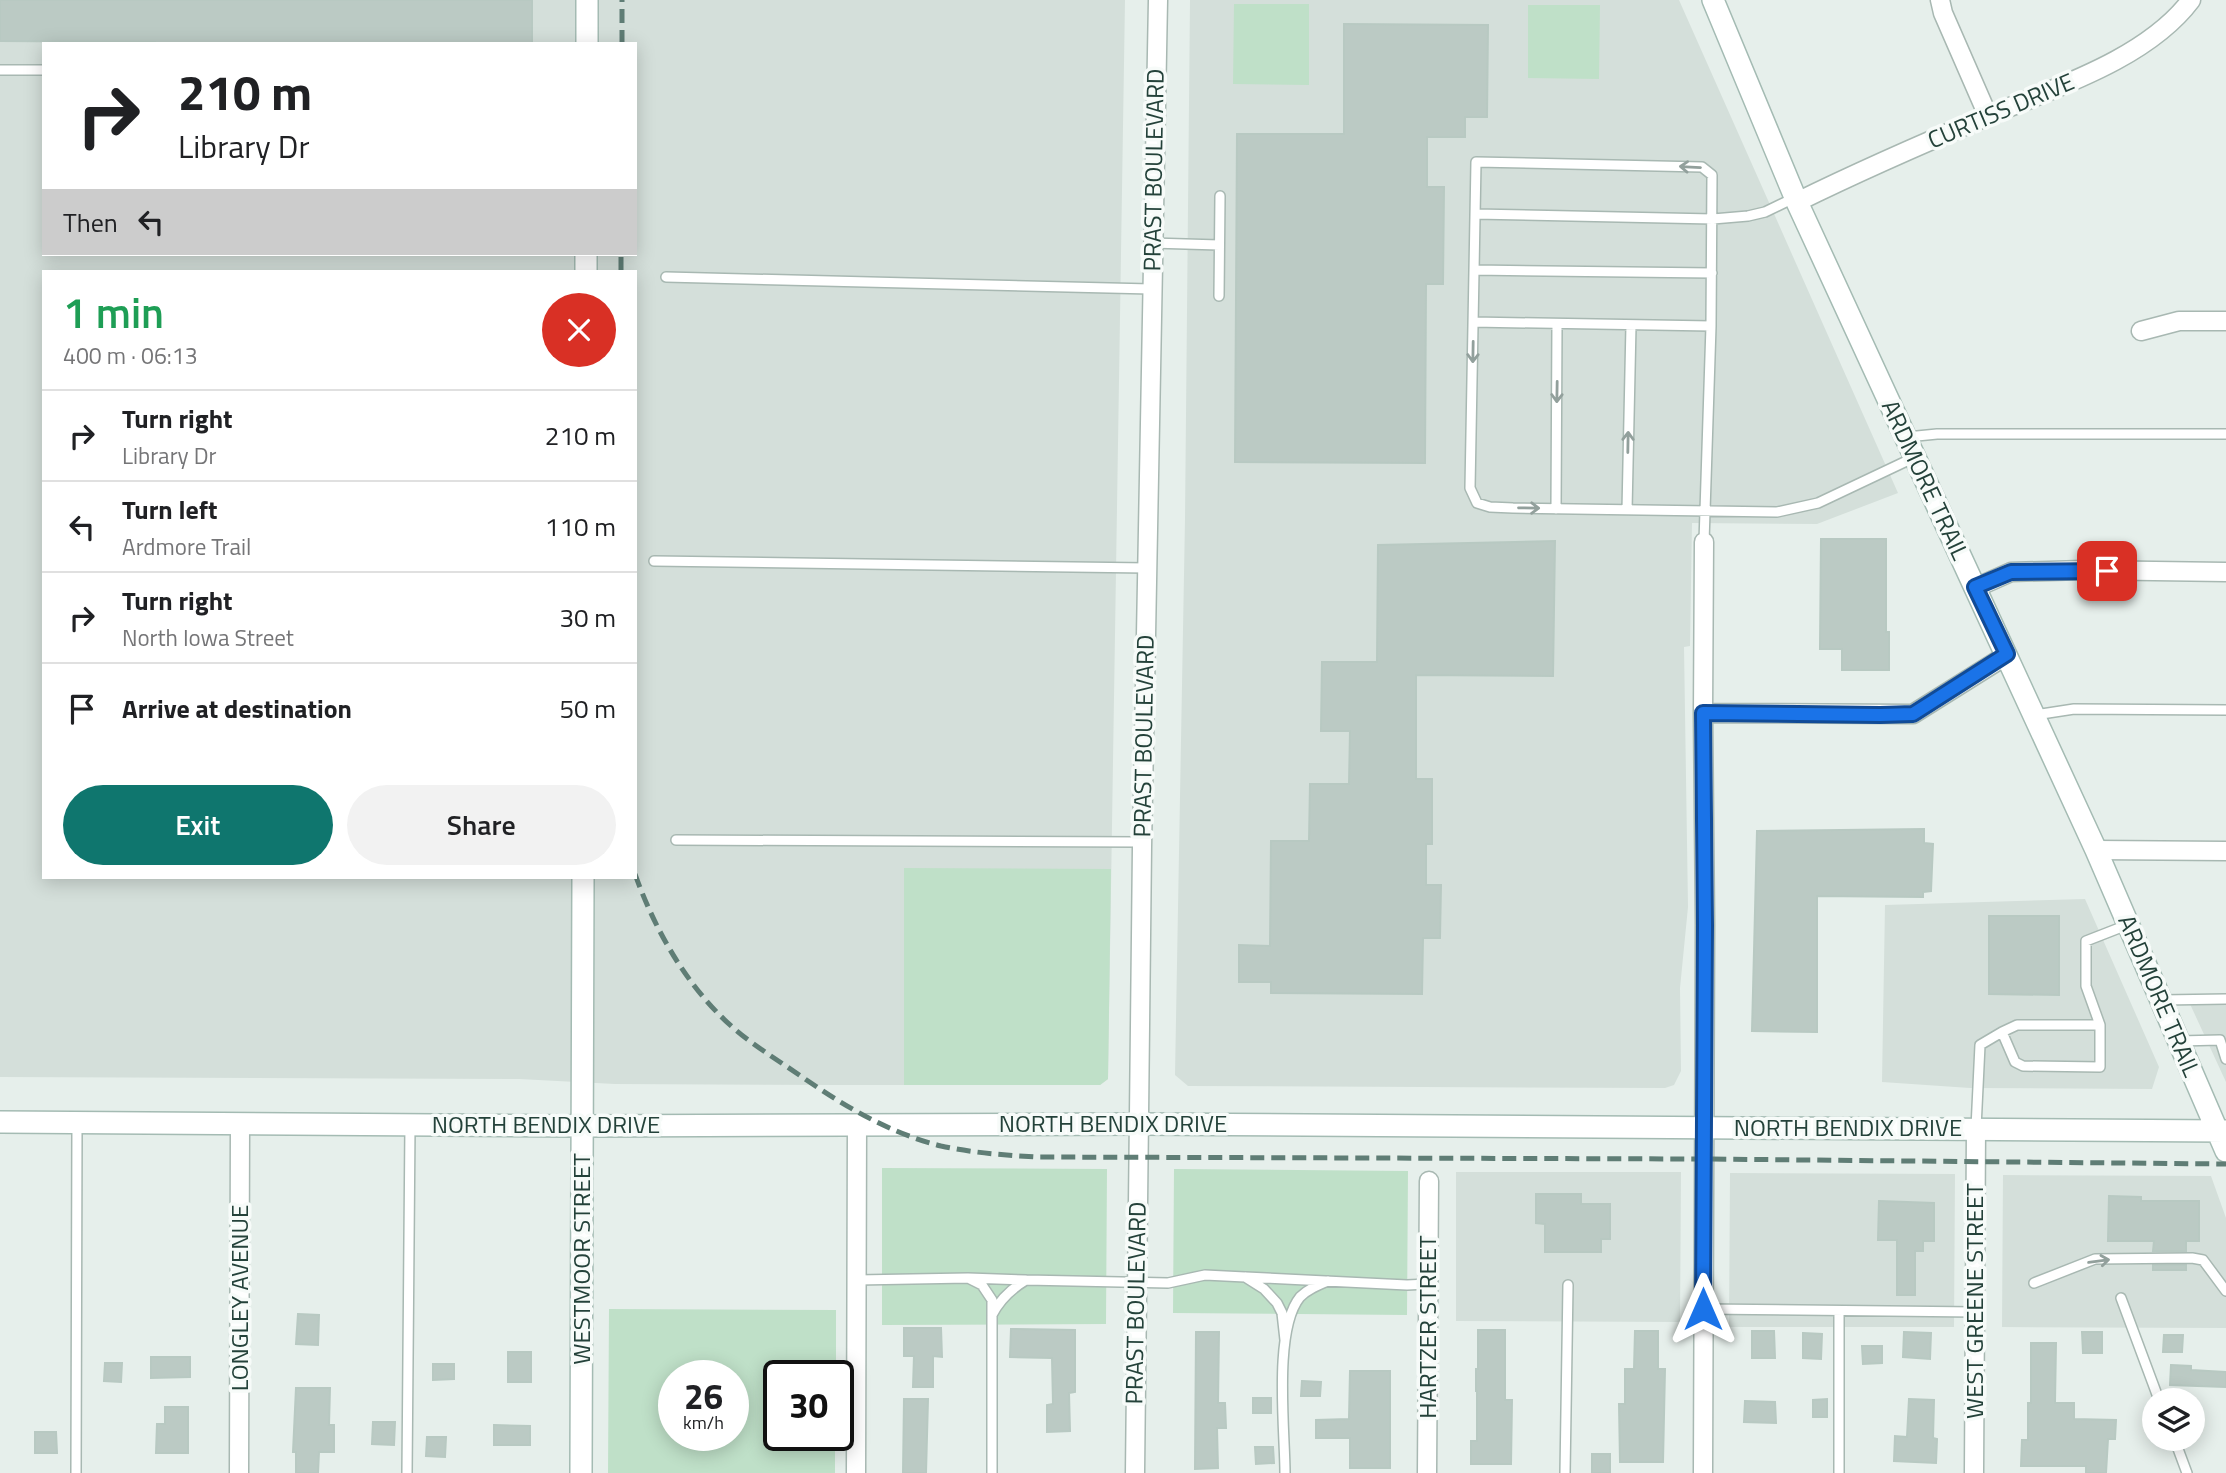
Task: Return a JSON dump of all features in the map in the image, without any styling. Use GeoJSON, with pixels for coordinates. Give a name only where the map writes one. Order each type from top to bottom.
{"type":"FeatureCollection","features":[{"type":"Feature","properties":{"kind":"street"},"geometry":{"type":"LineString","coordinates":[[587,0],[587,42]]}},
{"type":"Feature","properties":{"kind":"street","name":"PRAST BOULEVARD"},"geometry":{"type":"LineString","coordinates":[[1135,1473],[1142,842],[1158,0]]}},
{"type":"Feature","properties":{"kind":"street","name":"ARDMORE TRAIL"},"geometry":{"type":"LineString","coordinates":[[1713,0],[1796,200],[2035,715],[2179,1041],[2222,1131],[2226,1151]]}},
{"type":"Feature","properties":{"kind":"street"},"geometry":{"type":"LineString","coordinates":[[1940,0],[1943,13],[1988,116]]}},
{"type":"Feature","properties":{"kind":"street","name":"CURTISS DRIVE"},"geometry":{"type":"LineString","coordinates":[[1796,200],[2112,62],[2163,30],[2191,0]]}},
{"type":"Feature","properties":{"kind":"street"},"geometry":{"type":"LineString","coordinates":[[2141,331],[2179,321],[2226,321]]}},
{"type":"Feature","properties":{"kind":"street"},"geometry":{"type":"LineString","coordinates":[[1703,1473],[1704,542]]}},
{"type":"Feature","properties":{"kind":"street"},"geometry":{"type":"LineString","coordinates":[[1975,587],[2011,572],[2226,572]]}},
{"type":"Feature","properties":{"kind":"street"},"geometry":{"type":"LineString","coordinates":[[1703,713],[1913,714],[2007,654]]}},
{"type":"Feature","properties":{"kind":"street"},"geometry":{"type":"LineString","coordinates":[[2096,850],[2226,850]]}},
{"type":"Feature","properties":{"kind":"street","name":"WESTMOOR STREET"},"geometry":{"type":"LineString","coordinates":[[581,1473],[583,879]]}},
{"type":"Feature","properties":{"kind":"street","name":"NORTH BENDIX DRIVE"},"geometry":{"type":"LineString","coordinates":[[0,1122],[582,1126],[1138,1124],[2222,1131]]}},
{"type":"Feature","properties":{"kind":"street","name":"LONGLEY AVENUE"},"geometry":{"type":"LineString","coordinates":[[239,1473],[240,1124]]}},
{"type":"Feature","properties":{"kind":"street"},"geometry":{"type":"LineString","coordinates":[[856,1473],[857,1124]]}},
{"type":"Feature","properties":{"kind":"street","name":"WEST GREENE STREET"},"geometry":{"type":"LineString","coordinates":[[1974,1473],[1976,1128]]}},
{"type":"Feature","properties":{"kind":"street","name":"HARTZER STREET"},"geometry":{"type":"LineString","coordinates":[[1427,1473],[1429,1181]]}},
{"type":"Feature","properties":{"kind":"lane"},"geometry":{"type":"LineString","coordinates":[[0,70],[42,70]]}},
{"type":"Feature","properties":{"kind":"lane"},"geometry":{"type":"LineString","coordinates":[[1704,542],[1706,511],[1711,326],[1712,175],[1702,167],[1476,162],[1470,488],[1477,503],[1490,507],[1556,509],[1626,510],[1706,511],[1777,512],[1801,509],[1818,503],[1915,457]]}},
{"type":"Feature","properties":{"kind":"lane"},"geometry":{"type":"LineString","coordinates":[[1219,296],[1220,196]]}},
{"type":"Feature","properties":{"kind":"lane"},"geometry":{"type":"LineString","coordinates":[[1475,214],[1713,219],[1765,212],[1796,200]]}},
{"type":"Feature","properties":{"kind":"lane"},"geometry":{"type":"LineString","coordinates":[[1152,243],[1219,245]]}},
{"type":"Feature","properties":{"kind":"lane"},"geometry":{"type":"LineString","coordinates":[[1474,270],[1712,273]]}},
{"type":"Feature","properties":{"kind":"lane"},"geometry":{"type":"LineString","coordinates":[[666,277],[1151,289]]}},
{"type":"Feature","properties":{"kind":"lane"},"geometry":{"type":"LineString","coordinates":[[1473,322],[1711,326]]}},
{"type":"Feature","properties":{"kind":"lane"},"geometry":{"type":"LineString","coordinates":[[1556,509],[1557,324]]}},
{"type":"Feature","properties":{"kind":"lane"},"geometry":{"type":"LineString","coordinates":[[1626,510],[1631,325]]}},
{"type":"Feature","properties":{"kind":"lane"},"geometry":{"type":"LineString","coordinates":[[1905,437],[1937,434],[2226,434]]}},
{"type":"Feature","properties":{"kind":"lane"},"geometry":{"type":"LineString","coordinates":[[654,561],[1147,568]]}},
{"type":"Feature","properties":{"kind":"lane"},"geometry":{"type":"LineString","coordinates":[[2035,715],[2074,709],[2226,710]]}},
{"type":"Feature","properties":{"kind":"lane"},"geometry":{"type":"LineString","coordinates":[[676,840],[1142,842]]}},
{"type":"Feature","properties":{"kind":"lane"},"geometry":{"type":"LineString","coordinates":[[2002,1031],[2015,1062],[2023,1066],[2072,1062],[2100,1067],[2100,1025],[2086,986],[2086,941],[2128,924]]}},
{"type":"Feature","properties":{"kind":"lane"},"geometry":{"type":"LineString","coordinates":[[2161,1000],[2226,999]]}},
{"type":"Feature","properties":{"kind":"lane"},"geometry":{"type":"LineString","coordinates":[[1976,1128],[1980,1045],[2017,1025],[2072,1029],[2100,1025]]}},
{"type":"Feature","properties":{"kind":"lane"},"geometry":{"type":"LineString","coordinates":[[2179,1041],[2220,1040],[2226,1059]]}},
{"type":"Feature","properties":{"kind":"lane"},"geometry":{"type":"LineString","coordinates":[[76,1473],[77,1123]]}},
{"type":"Feature","properties":{"kind":"lane"},"geometry":{"type":"LineString","coordinates":[[407,1473],[410,1125]]}},
{"type":"Feature","properties":{"kind":"lane"},"geometry":{"type":"LineString","coordinates":[[2034,1283],[2095,1259],[2192,1258],[2203,1260],[2226,1291]]}},
{"type":"Feature","properties":{"kind":"lane"},"geometry":{"type":"LineString","coordinates":[[857,1280],[968,1278],[1168,1283],[1220,1275],[1428,1284]]}},
{"type":"Feature","properties":{"kind":"lane"},"geometry":{"type":"LineString","coordinates":[[1245,1277],[1264,1289],[1277,1303],[1282,1313],[1285,1340]]}},
{"type":"Feature","properties":{"kind":"lane"},"geometry":{"type":"LineString","coordinates":[[968,1278],[986,1289],[992,1300],[992,1473]]}},
{"type":"Feature","properties":{"kind":"lane"},"geometry":{"type":"LineString","coordinates":[[992,1315],[998,1303],[1013,1288],[1027,1280]]}},
{"type":"Feature","properties":{"kind":"lane"},"geometry":{"type":"LineString","coordinates":[[1285,1473],[1282,1399],[1285,1340],[1291,1312],[1300,1298],[1328,1281]]}},
{"type":"Feature","properties":{"kind":"lane"},"geometry":{"type":"LineString","coordinates":[[1565,1473],[1568,1285]]}},
{"type":"Feature","properties":{"kind":"lane"},"geometry":{"type":"LineString","coordinates":[[2121,1298],[2155,1388]]}},
{"type":"Feature","properties":{"kind":"lane"},"geometry":{"type":"LineString","coordinates":[[1703,1309],[1975,1312]]}},
{"type":"Feature","properties":{"kind":"lane"},"geometry":{"type":"LineString","coordinates":[[1839,1311],[1839,1473]]}},
{"type":"Feature","properties":{"kind":"lane"},"geometry":{"type":"LineString","coordinates":[[2179,1451],[2187,1473]]}},
{"type":"Feature","properties":{"kind":"shaded area"},"geometry":{"type":"Polygon","coordinates":[[[0,0],[1125,0],[1108,1079],[1100,1085],[840,1085],[615,1084],[519,1079],[0,1077],[0,0]]]}},
{"type":"Feature","properties":{"kind":"shaded area"},"geometry":{"type":"Polygon","coordinates":[[[1190,0],[1679,0],[1898,493],[1817,524],[1692,523],[1690,646],[1684,647],[1688,907],[1680,988],[1681,1071],[1674,1085],[1665,1088],[1188,1086],[1175,1075],[1185,519],[1190,0]]]}},
{"type":"Feature","properties":{"kind":"shaded area"},"geometry":{"type":"Polygon","coordinates":[[[2085,899],[2159,1067],[2152,1089],[1970,1088],[1882,1082],[1885,905],[2085,899]]]}},
{"type":"Feature","properties":{"kind":"shaded area"},"geometry":{"type":"Polygon","coordinates":[[[2190,1004],[2226,1004],[2226,1082],[2190,1004]]]}},
{"type":"Feature","properties":{"kind":"shaded area"},"geometry":{"type":"Polygon","coordinates":[[[1456,1172],[1681,1172],[1680,1322],[1456,1321],[1456,1172]]]}},
{"type":"Feature","properties":{"kind":"shaded area"},"geometry":{"type":"Polygon","coordinates":[[[1730,1173],[1955,1174],[1954,1327],[1729,1327],[1730,1173]]]}},
{"type":"Feature","properties":{"kind":"shaded area"},"geometry":{"type":"Polygon","coordinates":[[[2003,1175],[2211,1176],[2226,1218],[2226,1328],[2002,1327],[2003,1175]]]}},
{"type":"Feature","properties":{"kind":"green space"},"geometry":{"type":"Polygon","coordinates":[[[1234,4],[1309,4],[1309,85],[1233,84],[1234,4]]]}},
{"type":"Feature","properties":{"kind":"green space"},"geometry":{"type":"Polygon","coordinates":[[[1528,5],[1600,5],[1599,79],[1528,78],[1528,5]]]}},
{"type":"Feature","properties":{"kind":"green space"},"geometry":{"type":"Polygon","coordinates":[[[904,868],[1111,869],[1108,1079],[1100,1085],[904,1085],[904,868]]]}},
{"type":"Feature","properties":{"kind":"green space"},"geometry":{"type":"Polygon","coordinates":[[[882,1168],[1107,1169],[1106,1324],[882,1325],[882,1168]]]}},
{"type":"Feature","properties":{"kind":"green space"},"geometry":{"type":"Polygon","coordinates":[[[1174,1169],[1408,1171],[1407,1315],[1173,1313],[1174,1169]]]}},
{"type":"Feature","properties":{"kind":"green space"},"geometry":{"type":"Polygon","coordinates":[[[609,1309],[836,1310],[836,1360],[763,1360],[763,1451],[835,1451],[835,1473],[608,1473],[609,1309]]]}},
{"type":"Feature","properties":{"kind":"building"},"geometry":{"type":"Polygon","coordinates":[[[0,0],[532,0],[532,42],[0,41],[0,0]]]}},
{"type":"Feature","properties":{"kind":"building"},"geometry":{"type":"Polygon","coordinates":[[[1344,24],[1488,25],[1487,117],[1465,117],[1465,137],[1427,137],[1427,187],[1444,187],[1443,284],[1426,284],[1425,463],[1235,462],[1237,134],[1344,134],[1344,24]]]}},
{"type":"Feature","properties":{"kind":"building"},"geometry":{"type":"Polygon","coordinates":[[[1821,539],[1886,539],[1886,632],[1889,632],[1889,670],[1842,670],[1842,649],[1820,649],[1821,539]]]}},
{"type":"Feature","properties":{"kind":"building"},"geometry":{"type":"Polygon","coordinates":[[[1555,541],[1553,676],[1416,675],[1416,779],[1432,779],[1432,844],[1426,844],[1426,885],[1441,885],[1440,938],[1423,938],[1422,994],[1271,993],[1271,982],[1239,982],[1239,945],[1270,946],[1271,841],[1309,841],[1310,784],[1349,784],[1350,731],[1321,731],[1322,662],[1377,662],[1378,545],[1555,541]]]}},
{"type":"Feature","properties":{"kind":"building"},"geometry":{"type":"Polygon","coordinates":[[[1924,829],[1924,843],[1933,844],[1931,891],[1923,892],[1923,897],[1817,896],[1817,1032],[1752,1031],[1757,831],[1924,829]]]}},
{"type":"Feature","properties":{"kind":"building"},"geometry":{"type":"Polygon","coordinates":[[[1989,916],[2059,916],[2059,995],[1989,994],[1989,916]]]}},
{"type":"Feature","properties":{"kind":"building"},"geometry":{"type":"Polygon","coordinates":[[[1536,1194],[1581,1194],[1581,1204],[1610,1204],[1610,1239],[1601,1239],[1601,1252],[1545,1252],[1545,1224],[1536,1223],[1536,1194]]]}},
{"type":"Feature","properties":{"kind":"building"},"geometry":{"type":"Polygon","coordinates":[[[2109,1196],[2141,1197],[2141,1201],[2199,1201],[2199,1241],[2186,1241],[2186,1251],[2153,1251],[2154,1241],[2108,1241],[2109,1196]]]}},
{"type":"Feature","properties":{"kind":"building"},"geometry":{"type":"Polygon","coordinates":[[[1879,1201],[1934,1203],[1934,1241],[1923,1241],[1923,1251],[1915,1251],[1915,1295],[1897,1295],[1897,1240],[1878,1240],[1879,1201]]]}},
{"type":"Feature","properties":{"kind":"building"},"geometry":{"type":"Polygon","coordinates":[[[2153,1265],[2186,1265],[2186,1270],[2153,1270],[2153,1265]]]}},
{"type":"Feature","properties":{"kind":"building"},"geometry":{"type":"Polygon","coordinates":[[[298,1314],[319,1315],[318,1345],[296,1344],[298,1314]]]}},
{"type":"Feature","properties":{"kind":"building"},"geometry":{"type":"Polygon","coordinates":[[[904,1328],[941,1328],[942,1357],[933,1356],[933,1387],[913,1387],[914,1356],[904,1356],[904,1328]]]}},
{"type":"Feature","properties":{"kind":"building"},"geometry":{"type":"Polygon","coordinates":[[[1011,1329],[1075,1330],[1075,1392],[1069,1393],[1070,1431],[1047,1432],[1047,1405],[1053,1404],[1052,1358],[1010,1357],[1011,1329]]]}},
{"type":"Feature","properties":{"kind":"building"},"geometry":{"type":"Polygon","coordinates":[[[1478,1330],[1505,1330],[1505,1400],[1512,1400],[1511,1464],[1471,1464],[1471,1441],[1477,1441],[1478,1330]]]}},
{"type":"Feature","properties":{"kind":"building"},"geometry":{"type":"Polygon","coordinates":[[[1635,1331],[1658,1331],[1658,1369],[1665,1369],[1663,1462],[1620,1462],[1619,1404],[1625,1404],[1625,1369],[1634,1369],[1635,1331]]]}},
{"type":"Feature","properties":{"kind":"building"},"geometry":{"type":"Polygon","coordinates":[[[1752,1331],[1774,1331],[1775,1358],[1752,1358],[1752,1331]]]}},
{"type":"Feature","properties":{"kind":"building"},"geometry":{"type":"Polygon","coordinates":[[[1196,1332],[1219,1332],[1218,1403],[1225,1403],[1226,1428],[1217,1428],[1218,1468],[1195,1469],[1196,1332]]]}},
{"type":"Feature","properties":{"kind":"building"},"geometry":{"type":"Polygon","coordinates":[[[1904,1332],[1931,1333],[1930,1359],[1903,1357],[1904,1332]]]}},
{"type":"Feature","properties":{"kind":"building"},"geometry":{"type":"Polygon","coordinates":[[[2082,1332],[2102,1332],[2102,1353],[2083,1353],[2082,1332]]]}},
{"type":"Feature","properties":{"kind":"building"},"geometry":{"type":"Polygon","coordinates":[[[1803,1333],[1822,1334],[1821,1359],[1803,1358],[1803,1333]]]}},
{"type":"Feature","properties":{"kind":"building"},"geometry":{"type":"Polygon","coordinates":[[[2164,1335],[2183,1335],[2182,1352],[2163,1352],[2164,1335]]]}},
{"type":"Feature","properties":{"kind":"building"},"geometry":{"type":"Polygon","coordinates":[[[2031,1343],[2056,1343],[2055,1403],[2074,1403],[2074,1419],[2116,1420],[2115,1439],[2108,1439],[2106,1473],[2086,1473],[2086,1466],[2021,1466],[2022,1440],[2028,1440],[2031,1343]]]}},
{"type":"Feature","properties":{"kind":"building"},"geometry":{"type":"Polygon","coordinates":[[[1862,1346],[1882,1346],[1882,1363],[1863,1364],[1862,1346]]]}},
{"type":"Feature","properties":{"kind":"building"},"geometry":{"type":"Polygon","coordinates":[[[508,1352],[531,1352],[531,1382],[508,1382],[508,1352]]]}},
{"type":"Feature","properties":{"kind":"building"},"geometry":{"type":"Polygon","coordinates":[[[151,1357],[190,1357],[190,1377],[151,1378],[151,1357]]]}},
{"type":"Feature","properties":{"kind":"building"},"geometry":{"type":"Polygon","coordinates":[[[105,1363],[122,1363],[121,1382],[104,1381],[105,1363]]]}},
{"type":"Feature","properties":{"kind":"building"},"geometry":{"type":"Polygon","coordinates":[[[433,1364],[454,1364],[454,1379],[433,1380],[433,1364]]]}},
{"type":"Feature","properties":{"kind":"building"},"geometry":{"type":"Polygon","coordinates":[[[2171,1365],[2191,1366],[2191,1370],[2226,1372],[2226,1387],[2170,1385],[2171,1365]]]}},
{"type":"Feature","properties":{"kind":"building"},"geometry":{"type":"Polygon","coordinates":[[[1350,1371],[1390,1371],[1390,1468],[1350,1468],[1350,1438],[1316,1438],[1316,1420],[1349,1419],[1350,1371]]]}},
{"type":"Feature","properties":{"kind":"building"},"geometry":{"type":"Polygon","coordinates":[[[1302,1381],[1321,1382],[1320,1396],[1301,1396],[1302,1381]]]}},
{"type":"Feature","properties":{"kind":"building"},"geometry":{"type":"Polygon","coordinates":[[[296,1388],[330,1388],[329,1425],[334,1425],[334,1452],[319,1452],[318,1473],[296,1473],[296,1452],[293,1452],[296,1388]]]}},
{"type":"Feature","properties":{"kind":"building"},"geometry":{"type":"Polygon","coordinates":[[[1253,1398],[1271,1398],[1271,1413],[1253,1413],[1253,1398]]]}},
{"type":"Feature","properties":{"kind":"building"},"geometry":{"type":"Polygon","coordinates":[[[904,1399],[928,1399],[926,1473],[903,1473],[904,1399]]]}},
{"type":"Feature","properties":{"kind":"building"},"geometry":{"type":"Polygon","coordinates":[[[1827,1399],[1827,1417],[1813,1417],[1813,1400],[1827,1399]]]}},
{"type":"Feature","properties":{"kind":"building"},"geometry":{"type":"Polygon","coordinates":[[[1909,1399],[1934,1400],[1933,1438],[1937,1439],[1936,1463],[1894,1461],[1895,1436],[1907,1437],[1909,1399]]]}},
{"type":"Feature","properties":{"kind":"building"},"geometry":{"type":"Polygon","coordinates":[[[1745,1401],[1775,1402],[1776,1423],[1744,1422],[1745,1401]]]}},
{"type":"Feature","properties":{"kind":"building"},"geometry":{"type":"Polygon","coordinates":[[[165,1407],[188,1407],[188,1453],[156,1453],[157,1424],[165,1424],[165,1407]]]}},
{"type":"Feature","properties":{"kind":"building"},"geometry":{"type":"Polygon","coordinates":[[[373,1422],[395,1422],[394,1445],[372,1444],[373,1422]]]}},
{"type":"Feature","properties":{"kind":"building"},"geometry":{"type":"Polygon","coordinates":[[[494,1425],[530,1426],[530,1445],[494,1445],[494,1425]]]}},
{"type":"Feature","properties":{"kind":"building"},"geometry":{"type":"Polygon","coordinates":[[[35,1432],[56,1432],[57,1453],[35,1453],[35,1432]]]}},
{"type":"Feature","properties":{"kind":"building"},"geometry":{"type":"Polygon","coordinates":[[[427,1437],[446,1437],[445,1457],[426,1456],[427,1437]]]}},
{"type":"Feature","properties":{"kind":"building"},"geometry":{"type":"Polygon","coordinates":[[[1255,1447],[1273,1447],[1274,1463],[1256,1464],[1255,1447]]]}},
{"type":"Feature","properties":{"kind":"building"},"geometry":{"type":"Polygon","coordinates":[[[1592,1454],[1610,1454],[1610,1473],[1592,1473],[1592,1454]]]}},
{"type":"Feature","properties":{"kind":"railway"},"geometry":{"type":"LineString","coordinates":[[622,0],[622,42]]}},
{"type":"Feature","properties":{"kind":"railway"},"geometry":{"type":"LineString","coordinates":[[621,256],[621,270]]}},
{"type":"Feature","properties":{"kind":"railway"},"geometry":{"type":"LineString","coordinates":[[637,879],[654,920],[679,965],[710,1005],[728,1023],[762,1050],[855,1111],[906,1135],[941,1146],[1036,1157],[2226,1164]]}},
{"type":"Feature","properties":{"kind":"route"},"geometry":{"type":"LineString","coordinates":[[1703,1309],[1703,713],[1913,714],[2007,654],[1975,587],[2011,572],[2107,571]]}}]}
